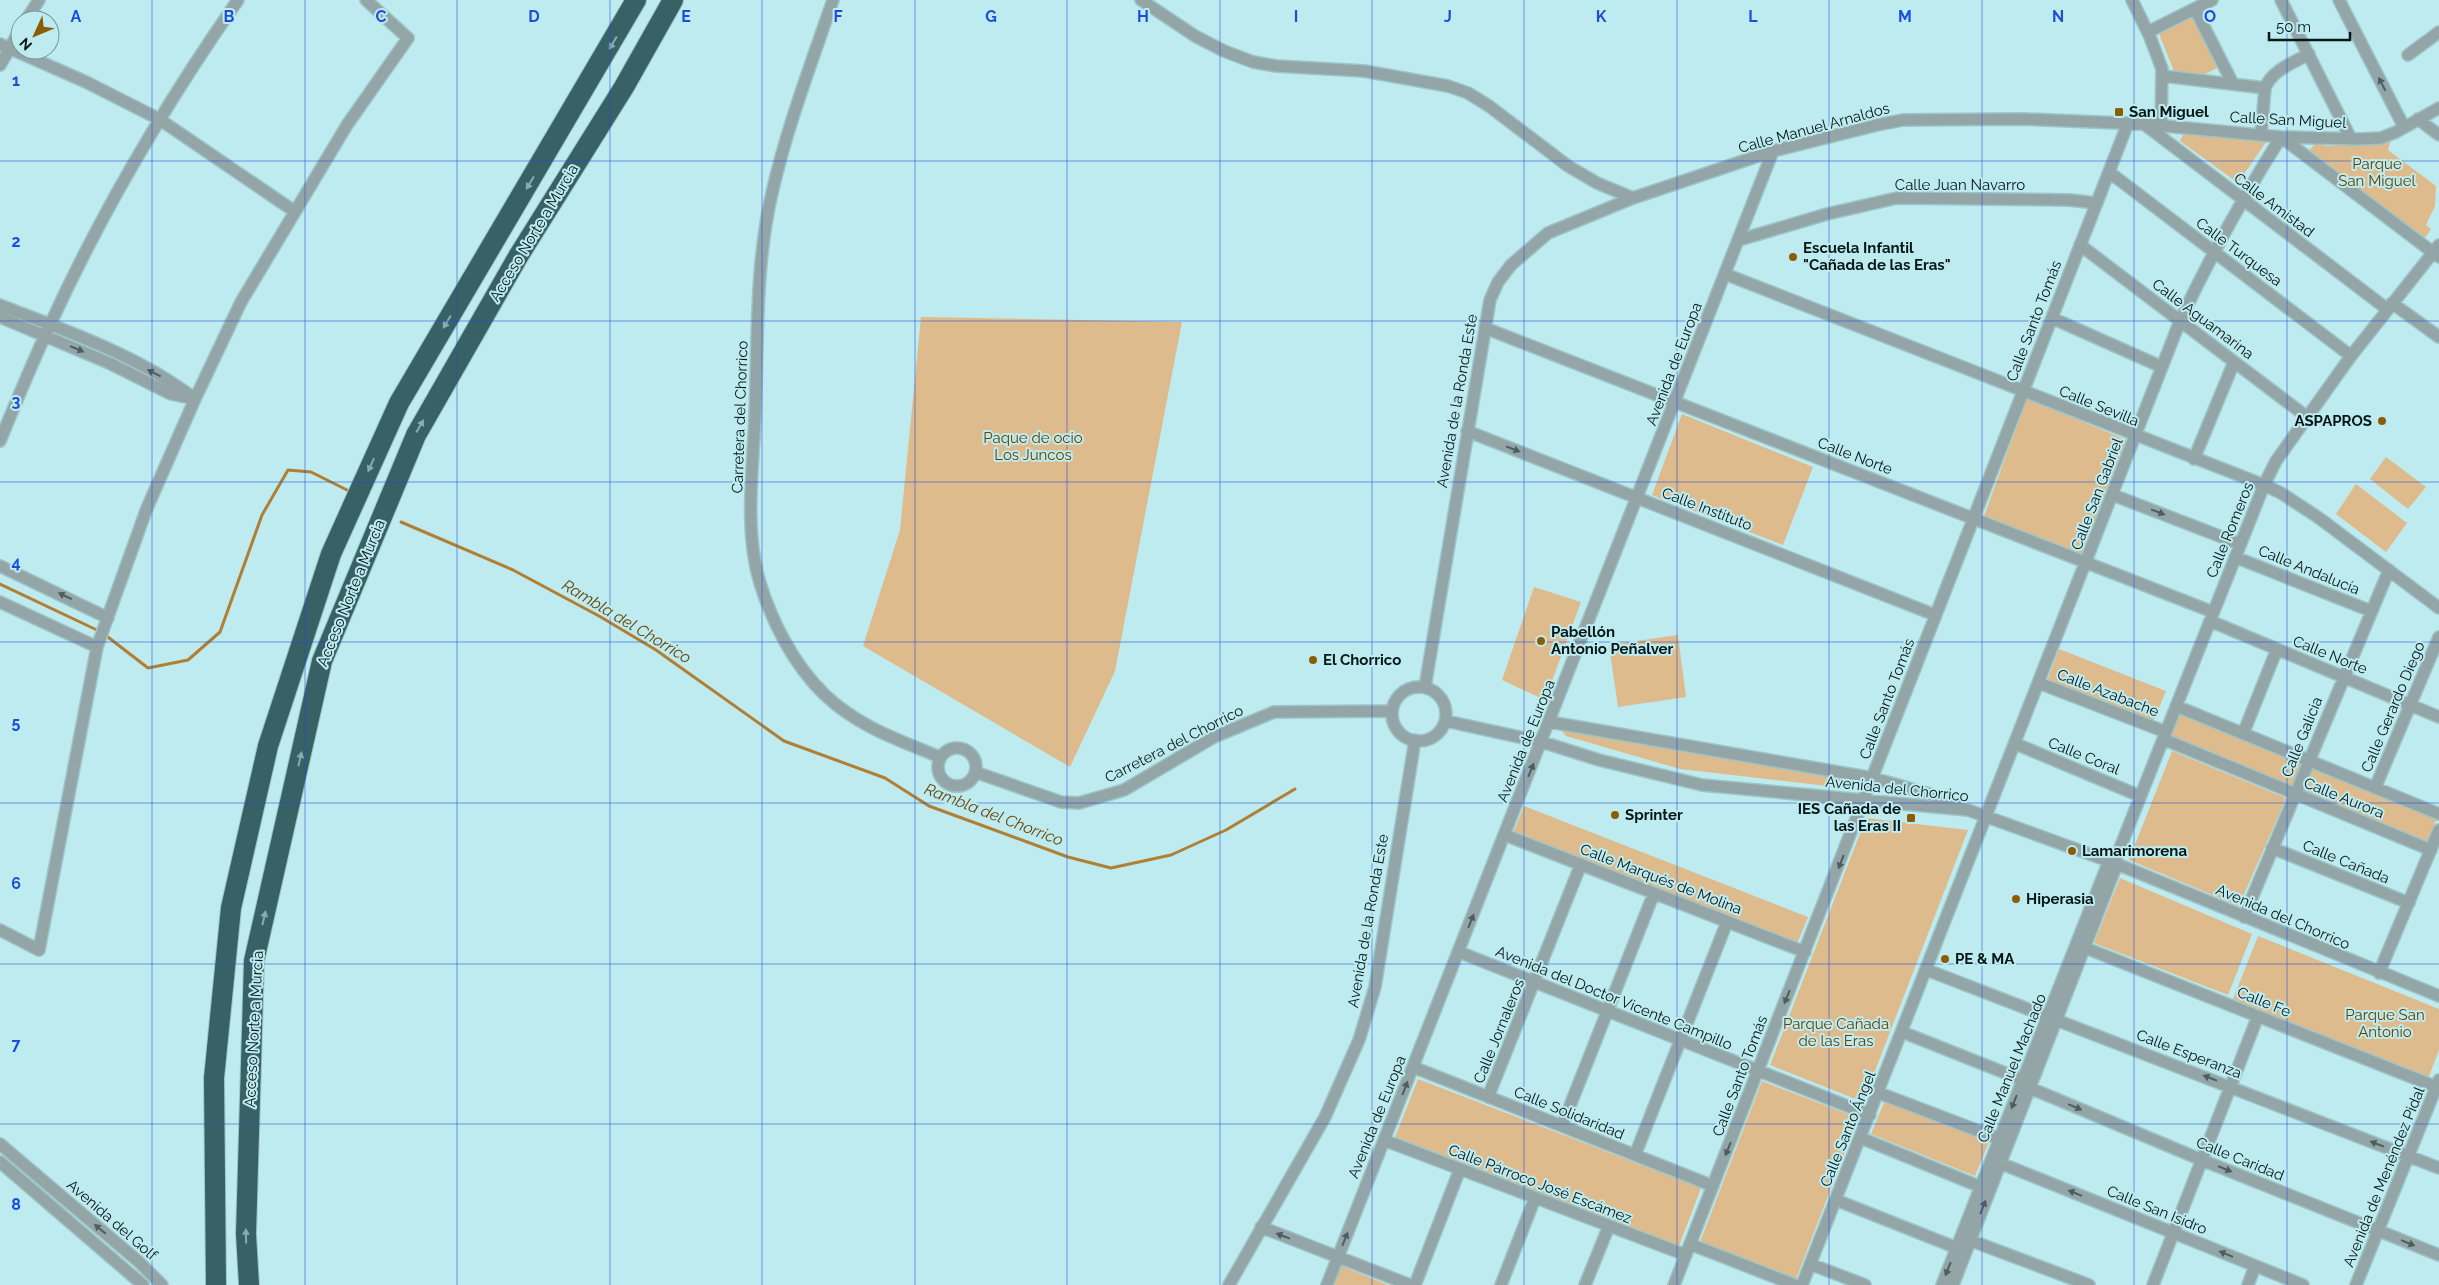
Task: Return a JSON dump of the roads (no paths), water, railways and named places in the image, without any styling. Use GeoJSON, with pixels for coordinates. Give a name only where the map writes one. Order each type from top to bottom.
{"type":"FeatureCollection","features":[{"type":"Feature","properties":{"kind":"highway","name":"Acceso Norte a Murcia"},"geometry":{"type":"LineString","coordinates":[[216,1285],[214,1078],[231,908],[268,746],[328,563],[399,404],[636,0]]}},
{"type":"Feature","properties":{"kind":"highway","name":"Acceso Norte a Murcia"},"geometry":{"type":"LineString","coordinates":[[249,1285],[246,1234],[254,961],[322,660],[416,434],[519,255],[624,87],[673,0]]}},
{"type":"Feature","properties":{"kind":"street"},"geometry":{"type":"LineString","coordinates":[[0,440],[48,330],[112,203],[159,119],[238,0]]}},
{"type":"Feature","properties":{"kind":"street"},"geometry":{"type":"LineString","coordinates":[[0,930],[39,950],[97,647],[147,508],[195,399],[241,302],[347,125],[408,38],[366,0]]}},
{"type":"Feature","properties":{"kind":"street","name":"Carretera del Chorrico"},"geometry":{"type":"LineString","coordinates":[[833,0],[780,158],[764,230],[758,294],[752,500],[754,556],[760,583],[781,633],[808,675],[823,693],[849,716],[869,728],[940,757]]}},
{"type":"Feature","properties":{"kind":"street"},"geometry":{"type":"LineString","coordinates":[[1141,0],[1195,36],[1224,51],[1253,62],[1276,66],[1364,71],[1448,86],[1468,93],[1489,106],[1568,166],[1597,183],[1633,198]]}},
{"type":"Feature","properties":{"kind":"street"},"geometry":{"type":"LineString","coordinates":[[2132,0],[2148,32],[2163,76],[2161,126]]}},
{"type":"Feature","properties":{"kind":"street"},"geometry":{"type":"LineString","coordinates":[[2148,32],[2212,0]]}},
{"type":"Feature","properties":{"kind":"street"},"geometry":{"type":"LineString","coordinates":[[2281,0],[2351,138]]}},
{"type":"Feature","properties":{"kind":"street"},"geometry":{"type":"LineString","coordinates":[[2338,0],[2404,127]]}},
{"type":"Feature","properties":{"kind":"street"},"geometry":{"type":"LineString","coordinates":[[2195,9],[2234,84]]}},
{"type":"Feature","properties":{"kind":"street"},"geometry":{"type":"LineString","coordinates":[[2408,55],[2439,32]]}},
{"type":"Feature","properties":{"kind":"street"},"geometry":{"type":"LineString","coordinates":[[0,65],[5,46],[86,82],[159,119],[294,211]]}},
{"type":"Feature","properties":{"kind":"street"},"geometry":{"type":"LineString","coordinates":[[2261,135],[2264,88],[2267,82],[2276,72],[2308,54]]}},
{"type":"Feature","properties":{"kind":"street"},"geometry":{"type":"LineString","coordinates":[[2163,76],[2264,88]]}},
{"type":"Feature","properties":{"kind":"street","name":"Calle San Miguel"},"geometry":{"type":"LineString","coordinates":[[2128,123],[2281,137],[2381,138],[2439,108]]}},
{"type":"Feature","properties":{"kind":"street","name":"Calle Manuel Arnaldos"},"geometry":{"type":"LineString","coordinates":[[1633,198],[1774,151],[1903,120],[2022,119],[2128,123]]}},
{"type":"Feature","properties":{"kind":"street"},"geometry":{"type":"LineString","coordinates":[[2418,119],[2439,135]]}},
{"type":"Feature","properties":{"kind":"street","name":"Calle Santo Tomás"},"geometry":{"type":"LineString","coordinates":[[1674,1285],[2128,123]]}},
{"type":"Feature","properties":{"kind":"street","name":"Calle Amistad"},"geometry":{"type":"LineString","coordinates":[[2144,124],[2242,199],[2389,306],[2439,337]]}},
{"type":"Feature","properties":{"kind":"street"},"geometry":{"type":"LineString","coordinates":[[2281,137],[2437,251]]}},
{"type":"Feature","properties":{"kind":"street","name":"Calle San Gabriel"},"geometry":{"type":"LineString","coordinates":[[1987,817],[2180,321],[2213,251],[2242,199],[2281,137]]}},
{"type":"Feature","properties":{"kind":"street","name":"Avenida de Europa"},"geometry":{"type":"LineString","coordinates":[[1327,1285],[1774,151]]}},
{"type":"Feature","properties":{"kind":"street","name":"Calle Turquesa"},"geometry":{"type":"LineString","coordinates":[[2109,172],[2351,356]]}},
{"type":"Feature","properties":{"kind":"street","name":"Avenida de la Ronda Este"},"geometry":{"type":"LineString","coordinates":[[1425,687],[1490,300],[1498,282],[1510,265],[1530,246],[1548,234],[1633,198]]}},
{"type":"Feature","properties":{"kind":"street","name":"Calle Juan Navarro"},"geometry":{"type":"LineString","coordinates":[[1739,240],[1827,214],[1897,198],[2068,200],[2097,203]]}},
{"type":"Feature","properties":{"kind":"street","name":"Calle Aguamarina"},"geometry":{"type":"LineString","coordinates":[[2080,244],[2307,417]]}},
{"type":"Feature","properties":{"kind":"street","name":"Calle Romeros"},"geometry":{"type":"LineString","coordinates":[[2113,863],[2240,544],[2276,461],[2389,306],[2437,251]]}},
{"type":"Feature","properties":{"kind":"street","name":"Calle Sevilla"},"geometry":{"type":"LineString","coordinates":[[1725,274],[2282,493],[2319,518],[2439,608]]}},
{"type":"Feature","properties":{"kind":"street"},"geometry":{"type":"LineString","coordinates":[[0,305],[48,330]]}},
{"type":"Feature","properties":{"kind":"street"},"geometry":{"type":"LineString","coordinates":[[0,317],[48,330],[114,352],[175,384],[195,399]]}},
{"type":"Feature","properties":{"kind":"street"},"geometry":{"type":"LineString","coordinates":[[2052,318],[2162,367]]}},
{"type":"Feature","properties":{"kind":"street","name":"Calle Norte"},"geometry":{"type":"LineString","coordinates":[[1485,328],[2086,562],[2212,617],[2277,649],[2439,717]]}},
{"type":"Feature","properties":{"kind":"street"},"geometry":{"type":"LineString","coordinates":[[2194,459],[2234,362]]}},
{"type":"Feature","properties":{"kind":"street","name":"Calle Instituto"},"geometry":{"type":"LineString","coordinates":[[1467,431],[1935,615]]}},
{"type":"Feature","properties":{"kind":"street"},"geometry":{"type":"LineString","coordinates":[[2112,495],[2240,544]]}},
{"type":"Feature","properties":{"kind":"street","name":"Calle Andalucía"},"geometry":{"type":"LineString","coordinates":[[2235,557],[2371,611]]}},
{"type":"Feature","properties":{"kind":"street"},"geometry":{"type":"LineString","coordinates":[[0,566],[108,618]]}},
{"type":"Feature","properties":{"kind":"street","name":"Calle Galicia"},"geometry":{"type":"LineString","coordinates":[[2244,917],[2343,676],[2389,570]]}},
{"type":"Feature","properties":{"kind":"street"},"geometry":{"type":"LineString","coordinates":[[0,602],[97,647]]}},
{"type":"Feature","properties":{"kind":"street","name":"Calle Gerardo Diego"},"geometry":{"type":"LineString","coordinates":[[2375,788],[2439,638]]}},
{"type":"Feature","properties":{"kind":"street"},"geometry":{"type":"LineString","coordinates":[[2243,734],[2277,649]]}},
{"type":"Feature","properties":{"kind":"street","name":"Calle Azabache"},"geometry":{"type":"LineString","coordinates":[[2039,683],[2164,736]]}},
{"type":"Feature","properties":{"kind":"street"},"geometry":{"type":"LineString","coordinates":[[1416,686],[1425,687],[1440,696],[1446,712],[1446,720],[1442,728],[1430,739],[1415,740],[1400,733],[1392,719],[1392,711],[1400,694],[1416,686]]}},
{"type":"Feature","properties":{"kind":"street","name":"Calle Aurora"},"geometry":{"type":"LineString","coordinates":[[2176,706],[2439,814]]}},
{"type":"Feature","properties":{"kind":"street","name":"Carretera del Chorrico"},"geometry":{"type":"LineString","coordinates":[[975,772],[1061,802],[1078,803],[1124,790],[1214,737],[1274,712],[1392,711]]}},
{"type":"Feature","properties":{"kind":"street","name":"Avenida del Chorrico"},"geometry":{"type":"LineString","coordinates":[[1446,720],[1542,742],[1599,760],[1702,785],[1968,810]]}},
{"type":"Feature","properties":{"kind":"street","name":"Avenida del Chorrico"},"geometry":{"type":"LineString","coordinates":[[1550,722],[1872,778],[1940,797],[1968,810],[2113,863],[2439,996]]}},
{"type":"Feature","properties":{"kind":"street","name":"Calle Aurora"},"geometry":{"type":"LineString","coordinates":[[2164,736],[2295,795],[2431,850]]}},
{"type":"Feature","properties":{"kind":"street","name":"Avenida de la Ronda Este"},"geometry":{"type":"LineString","coordinates":[[1229,1285],[1325,1117],[1359,1040],[1375,987],[1415,740]]}},
{"type":"Feature","properties":{"kind":"street","name":"Calle Coral"},"geometry":{"type":"LineString","coordinates":[[2016,744],[2140,796]]}},
{"type":"Feature","properties":{"kind":"street"},"geometry":{"type":"LineString","coordinates":[[951,748],[965,750],[975,761],[975,772],[964,784],[948,783],[938,772],[940,757],[951,748]]}},
{"type":"Feature","properties":{"kind":"street","name":"Calle Santo Ángel"},"geometry":{"type":"LineString","coordinates":[[1802,1285],[1987,817]]}},
{"type":"Feature","properties":{"kind":"street"},"geometry":{"type":"LineString","coordinates":[[2379,973],[2438,834]]}},
{"type":"Feature","properties":{"kind":"street","name":"Calle Marqués de Molina"},"geometry":{"type":"LineString","coordinates":[[1505,835],[1805,952]]}},
{"type":"Feature","properties":{"kind":"street","name":"Calle Cañada"},"geometry":{"type":"LineString","coordinates":[[2272,848],[2409,903]]}},
{"type":"Feature","properties":{"kind":"street","name":"Calle Manuel Machado"},"geometry":{"type":"LineString","coordinates":[[1942,1285],[1957,1248],[1966,1238],[2113,863]]}},
{"type":"Feature","properties":{"kind":"street","name":"Calle Jornaleros"},"geometry":{"type":"LineString","coordinates":[[1488,1097],[1581,864]]}},
{"type":"Feature","properties":{"kind":"street"},"geometry":{"type":"LineString","coordinates":[[1562,1126],[1654,893]]}},
{"type":"Feature","properties":{"kind":"street"},"geometry":{"type":"LineString","coordinates":[[1635,1155],[1727,922]]}},
{"type":"Feature","properties":{"kind":"street","name":"Calle Fe"},"geometry":{"type":"LineString","coordinates":[[2081,946],[2438,1085]]}},
{"type":"Feature","properties":{"kind":"street","name":"Avenida del Doctor Vicente Campillo"},"geometry":{"type":"LineString","coordinates":[[1459,952],[1870,1115]]}},
{"type":"Feature","properties":{"kind":"street","name":"Calle Esperanza"},"geometry":{"type":"LineString","coordinates":[[1927,970],[2439,1168]]}},
{"type":"Feature","properties":{"kind":"street"},"geometry":{"type":"LineString","coordinates":[[2153,1285],[2258,1016]]}},
{"type":"Feature","properties":{"kind":"street","name":"Calle Caridad"},"geometry":{"type":"LineString","coordinates":[[1902,1032],[2202,1160],[2439,1255]]}},
{"type":"Feature","properties":{"kind":"street","name":"Calle Solidaridad"},"geometry":{"type":"LineString","coordinates":[[1413,1067],[1713,1186]]}},
{"type":"Feature","properties":{"kind":"street","name":"Calle Manuel Machado"},"geometry":{"type":"LineString","coordinates":[[1953,1285],[1981,1187],[1996,1162],[2000,1139],[2027,1084]]}},
{"type":"Feature","properties":{"kind":"street","name":"Avenida de Menéndez Pidal"},"geometry":{"type":"LineString","coordinates":[[2356,1285],[2438,1085]]}},
{"type":"Feature","properties":{"kind":"street"},"geometry":{"type":"LineString","coordinates":[[1879,1093],[2000,1139]]}},
{"type":"Feature","properties":{"kind":"street"},"geometry":{"type":"LineString","coordinates":[[1861,1138],[1981,1187]]}},
{"type":"Feature","properties":{"kind":"street","name":"Calle Párroco José Escámez"},"geometry":{"type":"LineString","coordinates":[[1384,1140],[1686,1255]]}},
{"type":"Feature","properties":{"kind":"street","name":"Avenida del Golf"},"geometry":{"type":"LineString","coordinates":[[0,1144],[139,1262],[162,1285]]}},
{"type":"Feature","properties":{"kind":"street","name":"Avenida del Golf"},"geometry":{"type":"LineString","coordinates":[[0,1162],[143,1285]]}},
{"type":"Feature","properties":{"kind":"street","name":"Calle San Isidro"},"geometry":{"type":"LineString","coordinates":[[1996,1162],[2303,1285]]}},
{"type":"Feature","properties":{"kind":"street"},"geometry":{"type":"LineString","coordinates":[[1415,1285],[1460,1169]]}},
{"type":"Feature","properties":{"kind":"street"},"geometry":{"type":"LineString","coordinates":[[32,1189],[42,1180]]}},
{"type":"Feature","properties":{"kind":"street"},"geometry":{"type":"LineString","coordinates":[[1501,1285],[1534,1198]]}},
{"type":"Feature","properties":{"kind":"street"},"geometry":{"type":"LineString","coordinates":[[1836,1200],[1957,1248]]}},
{"type":"Feature","properties":{"kind":"street"},"geometry":{"type":"LineString","coordinates":[[1585,1285],[1609,1226]]}},
{"type":"Feature","properties":{"kind":"street"},"geometry":{"type":"LineString","coordinates":[[1261,1227],[1410,1285]]}},
{"type":"Feature","properties":{"kind":"street"},"geometry":{"type":"LineString","coordinates":[[1966,1238],[2089,1285]]}},
{"type":"Feature","properties":{"kind":"street"},"geometry":{"type":"LineString","coordinates":[[1690,1244],[1795,1285]]}},
{"type":"Feature","properties":{"kind":"street"},"geometry":{"type":"LineString","coordinates":[[1810,1264],[1865,1285]]}},
{"type":"Feature","properties":{"kind":"street"},"geometry":{"type":"LineString","coordinates":[[2248,1285],[2255,1266]]}},
{"type":"Feature","properties":{"kind":"waterway","name":"Rambla del Chorrico"},"geometry":{"type":"LineString","coordinates":[[104,634],[148,668],[188,660],[220,632],[262,515],[288,470],[311,472],[347,490]]}},
{"type":"Feature","properties":{"kind":"waterway","name":"Rambla del Chorrico"},"geometry":{"type":"LineString","coordinates":[[401,522],[513,570],[599,616],[656,650],[784,741],[885,778],[929,806],[1068,857],[1111,868],[1171,855],[1226,830],[1295,789]]}},
{"type":"Feature","properties":{"kind":"waterway","name":"Rambla del Chorrico"},"geometry":{"type":"LineString","coordinates":[[0,584],[99,631]]}},
{"type":"Feature","properties":{"kind":"place","name":"San Miguel"},"geometry":{"type":"Point","coordinates":[2119,112]}},
{"type":"Feature","properties":{"kind":"place","name":"Escuela Infantil \"Cañada de las Eras\""},"geometry":{"type":"Point","coordinates":[1793,257]}},
{"type":"Feature","properties":{"kind":"place","name":"ASPAPROS"},"geometry":{"type":"Point","coordinates":[2382,421]}},
{"type":"Feature","properties":{"kind":"place","name":"Pabellón Antonio Peñalver"},"geometry":{"type":"Point","coordinates":[1541,641]}},
{"type":"Feature","properties":{"kind":"place","name":"El Chorrico"},"geometry":{"type":"Point","coordinates":[1313,660]}},
{"type":"Feature","properties":{"kind":"place","name":"Sprinter"},"geometry":{"type":"Point","coordinates":[1615,815]}},
{"type":"Feature","properties":{"kind":"place","name":"IES Cañada de las Eras II"},"geometry":{"type":"Point","coordinates":[1911,818]}},
{"type":"Feature","properties":{"kind":"place","name":"Lamarimorena"},"geometry":{"type":"Point","coordinates":[2072,851]}},
{"type":"Feature","properties":{"kind":"place","name":"Hiperasia"},"geometry":{"type":"Point","coordinates":[2016,899]}},
{"type":"Feature","properties":{"kind":"place","name":"PE & MA"},"geometry":{"type":"Point","coordinates":[1945,959]}},
{"type":"Feature","properties":{"kind":"park label","name":"Parque San Miguel"},"geometry":{"type":"Point","coordinates":[2377,172]}},
{"type":"Feature","properties":{"kind":"park label","name":"Paque de ocio Los Juncos"},"geometry":{"type":"Point","coordinates":[1033,446]}},
{"type":"Feature","properties":{"kind":"park label","name":"Parque San Antonio"},"geometry":{"type":"Point","coordinates":[2385,1024]}},
{"type":"Feature","properties":{"kind":"park label","name":"Parque Cañada de las Eras"},"geometry":{"type":"Point","coordinates":[1836,1032]}}]}
